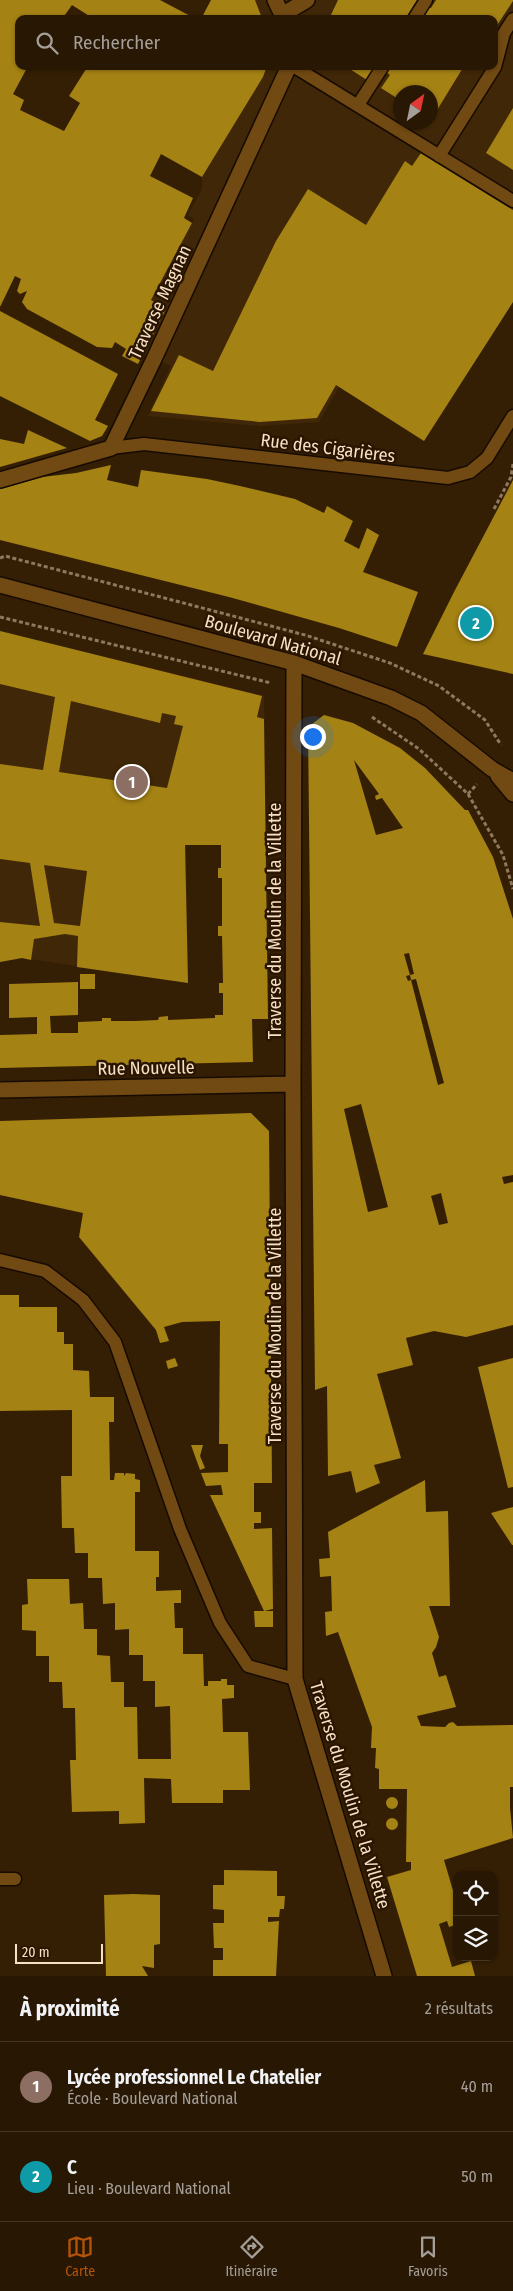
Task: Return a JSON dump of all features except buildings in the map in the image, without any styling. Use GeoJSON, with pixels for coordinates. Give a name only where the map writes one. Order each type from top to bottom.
{"type":"FeatureCollection","features":[{"type":"Feature","properties":{"kind":"street"},"geometry":{"type":"LineString","coordinates":[[275,0],[282,15]]}},
{"type":"Feature","properties":{"kind":"street"},"geometry":{"type":"LineString","coordinates":[[286,15],[307,0]]}},
{"type":"Feature","properties":{"kind":"street","name":"Traverse Magnan"},"geometry":{"type":"LineString","coordinates":[[111,448],[289,70]]}},
{"type":"Feature","properties":{"kind":"street"},"geometry":{"type":"LineString","coordinates":[[0,480],[111,448]]}},
{"type":"Feature","properties":{"kind":"street","name":"Boulevard National"},"geometry":{"type":"LineString","coordinates":[[0,585],[294,663],[391,698],[421,713],[492,770],[513,781]]}},
{"type":"Feature","properties":{"kind":"street","name":"Traverse du Moulin de la Villette"},"geometry":{"type":"LineString","coordinates":[[294,663],[295,1679],[384,1976]]}},
{"type":"Feature","properties":{"kind":"street"},"geometry":{"type":"LineString","coordinates":[[492,770],[513,794]]}},
{"type":"Feature","properties":{"kind":"street","name":"Rue Nouvelle"},"geometry":{"type":"LineString","coordinates":[[0,1090],[293,1084]]}},
{"type":"Feature","properties":{"kind":"lane"},"geometry":{"type":"LineString","coordinates":[[417,15],[426,0]]}},
{"type":"Feature","properties":{"kind":"lane"},"geometry":{"type":"LineString","coordinates":[[498,56],[504,33],[513,19]]}},
{"type":"Feature","properties":{"kind":"lane"},"geometry":{"type":"LineString","coordinates":[[298,70],[513,201]]}},
{"type":"Feature","properties":{"kind":"lane"},"geometry":{"type":"LineString","coordinates":[[358,105],[381,70]]}},
{"type":"Feature","properties":{"kind":"lane"},"geometry":{"type":"LineString","coordinates":[[438,156],[493,70]]}},
{"type":"Feature","properties":{"kind":"lane","name":"Rue des Cigarières"},"geometry":{"type":"LineString","coordinates":[[111,448],[144,444],[448,478],[470,472],[487,458],[513,416]]}},
{"type":"Feature","properties":{"kind":"lane"},"geometry":{"type":"LineString","coordinates":[[0,1260],[45,1271],[83,1300],[115,1342],[180,1529],[220,1623],[248,1666],[295,1679]]}},
{"type":"Feature","properties":{"kind":"lane"},"geometry":{"type":"LineString","coordinates":[[0,1879],[15,1879]]}},
{"type":"Feature","properties":{"kind":"path"},"geometry":{"type":"LineString","coordinates":[[494,509],[510,477],[513,464]]}},
{"type":"Feature","properties":{"kind":"shaded area"},"geometry":{"type":"Polygon","coordinates":[[[255,0],[513,0],[513,302],[424,441],[339,387],[319,422],[260,426],[148,416],[171,366],[142,354],[166,309],[151,300],[194,220],[188,215],[202,189],[202,177],[266,70],[498,70],[498,15],[261,15],[255,0]]]}},
{"type":"Feature","properties":{"kind":"shaded area"},"geometry":{"type":"Polygon","coordinates":[[[0,631],[264,696],[266,845],[186,845],[188,983],[23,958],[0,962],[0,631]]]}},
{"type":"Feature","properties":{"kind":"place","name":"C"},"geometry":{"type":"Point","coordinates":[476,623]}},
{"type":"Feature","properties":{"kind":"place","name":"Lycée professionnel Le Chatelier"},"geometry":{"type":"Point","coordinates":[132,782]}}]}
